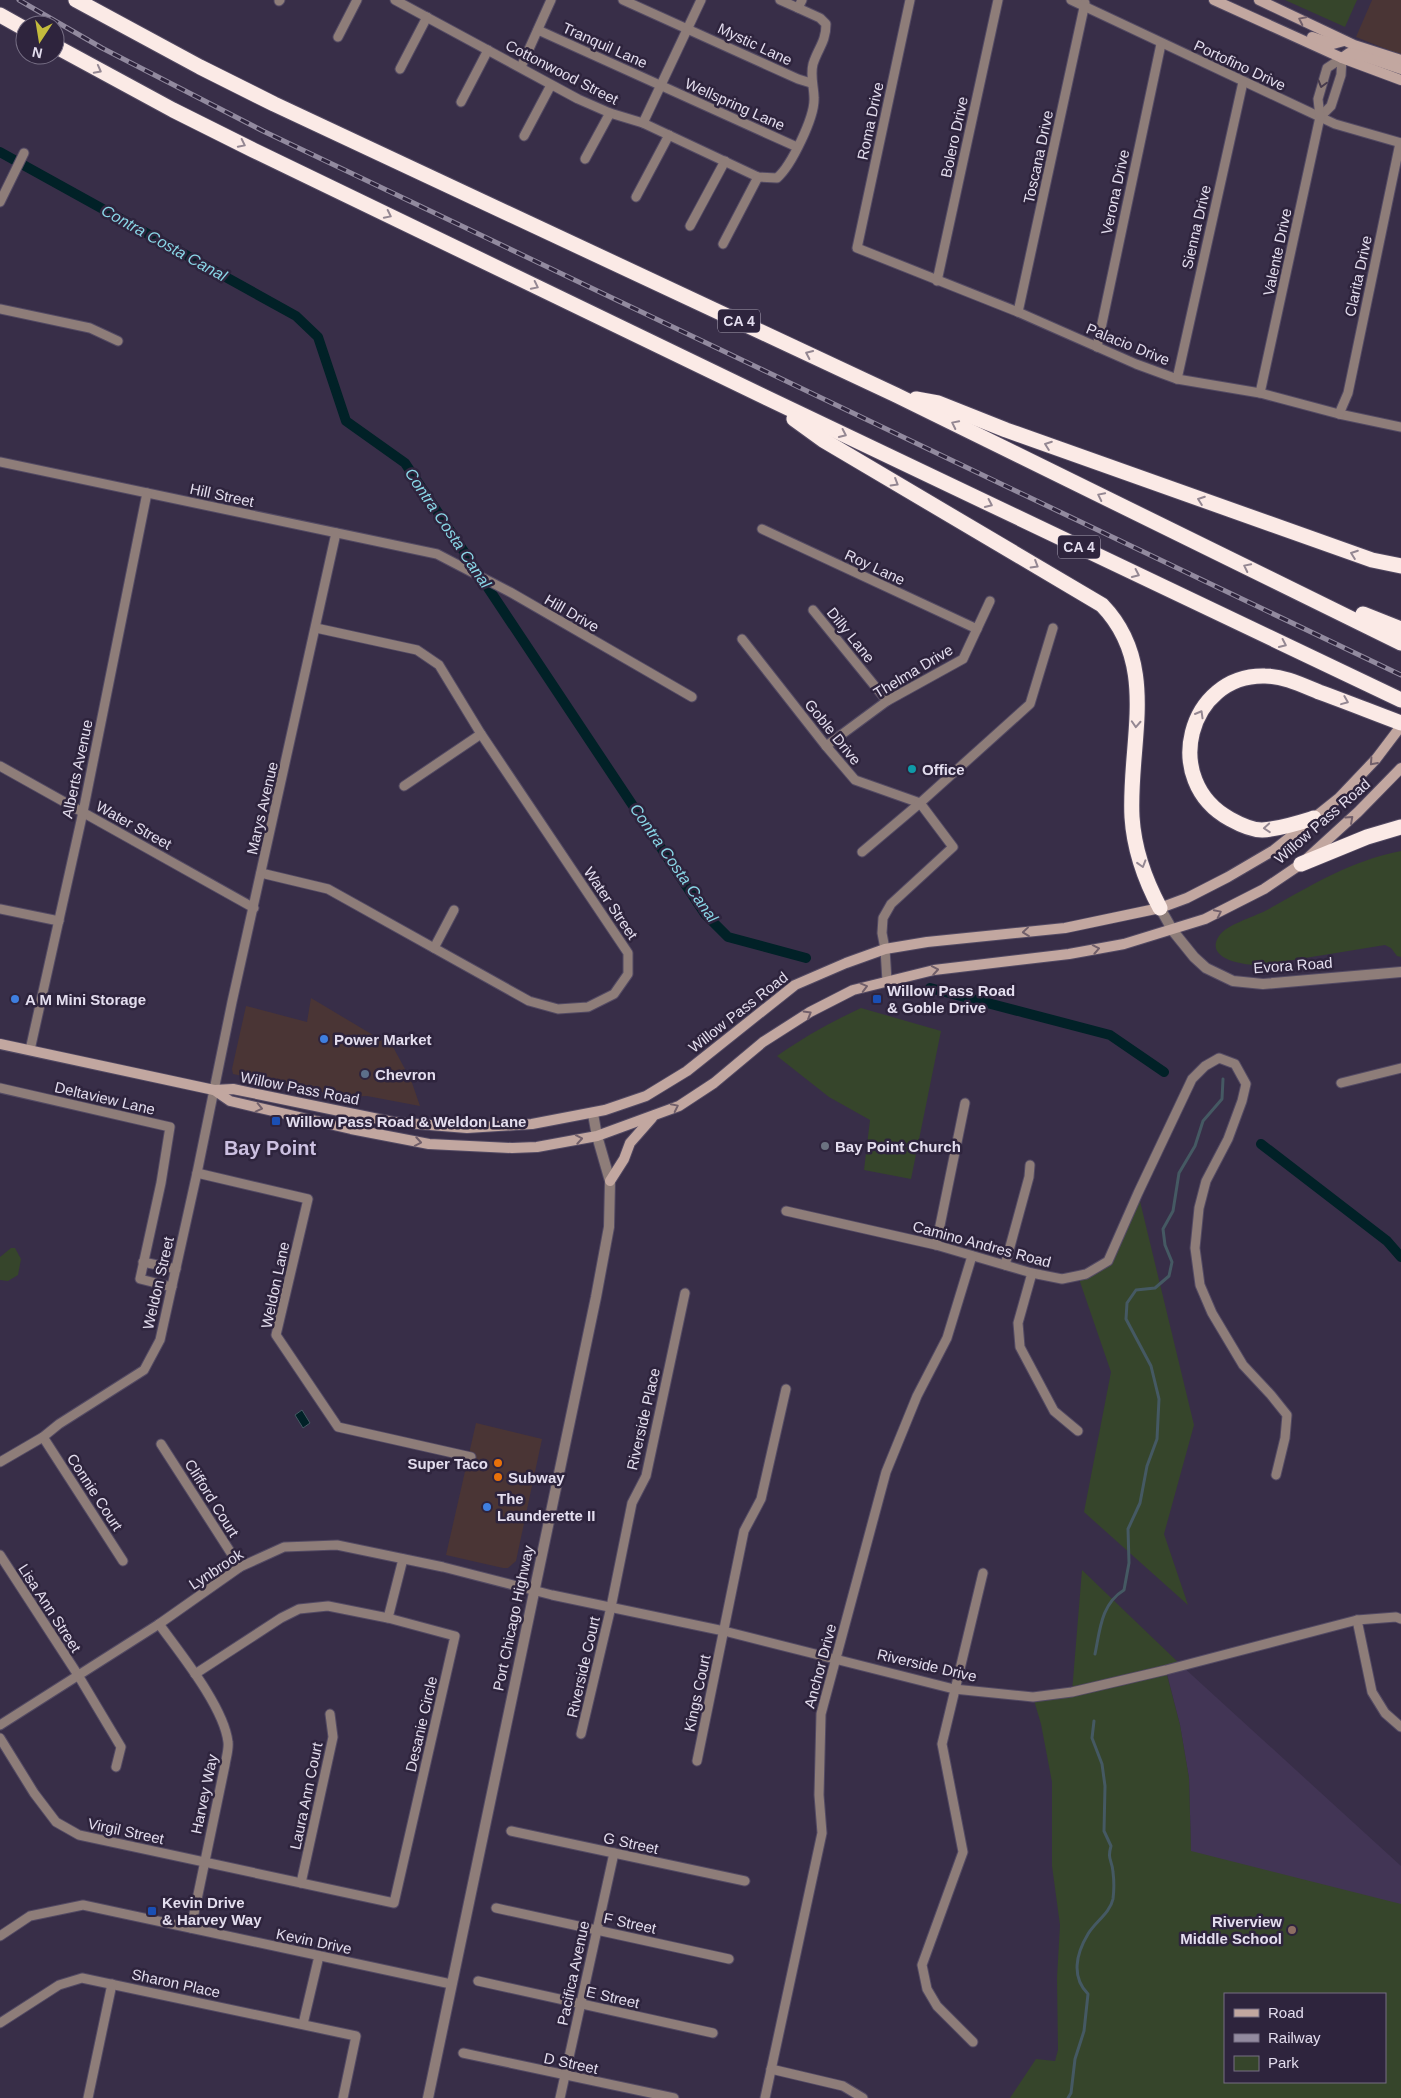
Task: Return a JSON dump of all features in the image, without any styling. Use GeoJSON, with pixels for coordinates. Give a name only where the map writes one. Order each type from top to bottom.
{"type":"FeatureCollection","features":[{"type":"Feature","properties":{"kind":"highway","name":"CA 4"},"geometry":{"type":"LineString","coordinates":[[76,0],[200,67],[274,104],[896,395],[1401,643]]}},
{"type":"Feature","properties":{"kind":"highway"},"geometry":{"type":"LineString","coordinates":[[0,15],[15,23]]}},
{"type":"Feature","properties":{"kind":"highway","name":"CA 4"},"geometry":{"type":"LineString","coordinates":[[65,51],[173,110],[767,398],[1396,698]]}},
{"type":"Feature","properties":{"kind":"highway"},"geometry":{"type":"LineString","coordinates":[[896,395],[938,403],[1006,430],[1372,560],[1401,566]]}},
{"type":"Feature","properties":{"kind":"highway"},"geometry":{"type":"LineString","coordinates":[[767,398],[823,440],[1102,605],[1116,619],[1128,641],[1137,676],[1132,818],[1137,848],[1149,887],[1160,908]]}},
{"type":"Feature","properties":{"kind":"highway"},"geometry":{"type":"LineString","coordinates":[[1272,579],[1401,629]]}},
{"type":"Feature","properties":{"kind":"highway"},"geometry":{"type":"LineString","coordinates":[[1314,818],[1283,827],[1261,830],[1239,824],[1220,814],[1194,781],[1189,762],[1190,744],[1195,722],[1206,704],[1221,690],[1240,680],[1263,676],[1293,682],[1401,724]]}},
{"type":"Feature","properties":{"kind":"highway"},"geometry":{"type":"LineString","coordinates":[[1301,864],[1367,837],[1401,827]]}},
{"type":"Feature","properties":{"kind":"main road"},"geometry":{"type":"LineString","coordinates":[[1214,0],[1342,58],[1401,80]]}},
{"type":"Feature","properties":{"kind":"main road"},"geometry":{"type":"LineString","coordinates":[[1259,0],[1344,41],[1401,60]]}},
{"type":"Feature","properties":{"kind":"main road"},"geometry":{"type":"LineString","coordinates":[[1250,16],[1271,19],[1321,42],[1333,44],[1344,41]]}},
{"type":"Feature","properties":{"kind":"main road"},"geometry":{"type":"LineString","coordinates":[[1342,58],[1348,53],[1360,55],[1401,69]]}},
{"type":"Feature","properties":{"kind":"main road","name":"Willow Pass Road"},"geometry":{"type":"LineString","coordinates":[[0,1044],[214,1090],[233,1089],[393,1122],[457,1128],[501,1127],[593,1114],[646,1096],[687,1071],[795,985],[846,963],[885,950],[926,942],[1065,928],[1160,908],[1187,898],[1236,873],[1274,850],[1339,798],[1376,759],[1401,724]]}},
{"type":"Feature","properties":{"kind":"main road","name":"Willow Pass Road"},"geometry":{"type":"LineString","coordinates":[[214,1090],[230,1101],[351,1129],[429,1144],[512,1148],[537,1147],[597,1136],[679,1106],[714,1083],[762,1042],[810,1012],[853,990],[934,970],[1069,954],[1124,944],[1205,920],[1264,888],[1301,864],[1358,812],[1401,768]]}},
{"type":"Feature","properties":{"kind":"main road"},"geometry":{"type":"LineString","coordinates":[[610,1181],[624,1159],[630,1143],[653,1117]]}},
{"type":"Feature","properties":{"kind":"street"},"geometry":{"type":"LineString","coordinates":[[338,37],[357,0]]}},
{"type":"Feature","properties":{"kind":"street","name":"Cottonwood Street"},"geometry":{"type":"LineString","coordinates":[[395,0],[551,85],[610,113],[643,123],[669,134],[758,177],[777,178],[783,172],[797,147]]}},
{"type":"Feature","properties":{"kind":"street"},"geometry":{"type":"LineString","coordinates":[[521,67],[551,0]]}},
{"type":"Feature","properties":{"kind":"street","name":"Mystic Lane"},"geometry":{"type":"LineString","coordinates":[[623,0],[798,79],[811,83]]}},
{"type":"Feature","properties":{"kind":"street"},"geometry":{"type":"LineString","coordinates":[[643,123],[701,0]]}},
{"type":"Feature","properties":{"kind":"street"},"geometry":{"type":"LineString","coordinates":[[780,0],[800,4],[826,24],[826,35],[813,64],[811,83],[814,98],[813,110],[797,147]]}},
{"type":"Feature","properties":{"kind":"street","name":"Roma Drive"},"geometry":{"type":"LineString","coordinates":[[857,248],[910,0]]}},
{"type":"Feature","properties":{"kind":"street","name":"Bolero Drive"},"geometry":{"type":"LineString","coordinates":[[937,281],[998,0]]}},
{"type":"Feature","properties":{"kind":"street","name":"Portofino Drive"},"geometry":{"type":"LineString","coordinates":[[1071,0],[1087,2],[1161,44],[1335,124],[1400,143]]}},
{"type":"Feature","properties":{"kind":"street","name":"Toscana Drive"},"geometry":{"type":"LineString","coordinates":[[1018,312],[1087,2]]}},
{"type":"Feature","properties":{"kind":"street"},"geometry":{"type":"LineString","coordinates":[[400,69],[427,17]]}},
{"type":"Feature","properties":{"kind":"street","name":"Tranquil Lane"},"geometry":{"type":"LineString","coordinates":[[538,30],[661,85]]}},
{"type":"Feature","properties":{"kind":"street","name":"Verona Drive"},"geometry":{"type":"LineString","coordinates":[[1097,347],[1161,44]]}},
{"type":"Feature","properties":{"kind":"street"},"geometry":{"type":"LineString","coordinates":[[461,102],[488,50]]}},
{"type":"Feature","properties":{"kind":"street","name":"Valente Drive"},"geometry":{"type":"LineString","coordinates":[[1260,393],[1320,117],[1318,99],[1327,68],[1342,58]]}},
{"type":"Feature","properties":{"kind":"street","name":"Valente Drive"},"geometry":{"type":"LineString","coordinates":[[1320,117],[1331,106],[1341,74],[1342,58]]}},
{"type":"Feature","properties":{"kind":"street","name":"Sienna Drive"},"geometry":{"type":"LineString","coordinates":[[1177,379],[1243,82]]}},
{"type":"Feature","properties":{"kind":"street"},"geometry":{"type":"LineString","coordinates":[[524,136],[551,85]]}},
{"type":"Feature","properties":{"kind":"street","name":"Wellspring Lane"},"geometry":{"type":"LineString","coordinates":[[661,85],[797,147]]}},
{"type":"Feature","properties":{"kind":"street"},"geometry":{"type":"LineString","coordinates":[[585,159],[610,113]]}},
{"type":"Feature","properties":{"kind":"street"},"geometry":{"type":"LineString","coordinates":[[636,197],[669,134]]}},
{"type":"Feature","properties":{"kind":"street","name":"Clarita Drive"},"geometry":{"type":"LineString","coordinates":[[1338,414],[1348,393],[1400,143]]}},
{"type":"Feature","properties":{"kind":"street"},"geometry":{"type":"LineString","coordinates":[[0,202],[24,153]]}},
{"type":"Feature","properties":{"kind":"street"},"geometry":{"type":"LineString","coordinates":[[690,226],[725,160]]}},
{"type":"Feature","properties":{"kind":"street"},"geometry":{"type":"LineString","coordinates":[[723,244],[758,177]]}},
{"type":"Feature","properties":{"kind":"street","name":"Palacio Drive"},"geometry":{"type":"LineString","coordinates":[[857,248],[1018,312],[1136,364],[1177,379],[1260,393],[1338,414],[1401,427]]}},
{"type":"Feature","properties":{"kind":"street"},"geometry":{"type":"LineString","coordinates":[[0,309],[90,328],[118,341]]}},
{"type":"Feature","properties":{"kind":"street","name":"Hill Street"},"geometry":{"type":"LineString","coordinates":[[0,462],[438,554]]}},
{"type":"Feature","properties":{"kind":"street","name":"Alberts Avenue"},"geometry":{"type":"LineString","coordinates":[[30,1050],[83,812],[147,493]]}},
{"type":"Feature","properties":{"kind":"street","name":"Roy Lane"},"geometry":{"type":"LineString","coordinates":[[762,529],[977,629]]}},
{"type":"Feature","properties":{"kind":"street","name":"Marys Avenue"},"geometry":{"type":"LineString","coordinates":[[214,1090],[336,533]]}},
{"type":"Feature","properties":{"kind":"street","name":"Hill Drive"},"geometry":{"type":"LineString","coordinates":[[438,554],[510,592],[692,697]]}},
{"type":"Feature","properties":{"kind":"street","name":"Thelma Drive"},"geometry":{"type":"LineString","coordinates":[[826,746],[887,701],[963,659],[990,601]]}},
{"type":"Feature","properties":{"kind":"street","name":"Dilly Lane"},"geometry":{"type":"LineString","coordinates":[[813,610],[887,701]]}},
{"type":"Feature","properties":{"kind":"street","name":"Water Street"},"geometry":{"type":"LineString","coordinates":[[261,873],[328,889],[529,1001],[558,1009],[588,1007],[614,994],[628,974],[628,954],[481,734],[439,665],[417,650],[316,628]]}},
{"type":"Feature","properties":{"kind":"street"},"geometry":{"type":"LineString","coordinates":[[862,852],[920,803],[1030,704],[1053,628]]}},
{"type":"Feature","properties":{"kind":"street","name":"Goble Drive"},"geometry":{"type":"LineString","coordinates":[[742,639],[855,780],[920,803]]}},
{"type":"Feature","properties":{"kind":"street"},"geometry":{"type":"LineString","coordinates":[[404,786],[481,734]]}},
{"type":"Feature","properties":{"kind":"street","name":"Water Street"},"geometry":{"type":"LineString","coordinates":[[0,766],[254,908]]}},
{"type":"Feature","properties":{"kind":"street"},"geometry":{"type":"LineString","coordinates":[[887,981],[882,932],[883,918],[891,904],[953,847],[920,803]]}},
{"type":"Feature","properties":{"kind":"street","name":"Evora Road"},"geometry":{"type":"LineString","coordinates":[[1160,908],[1173,930],[1194,957],[1206,968],[1219,975],[1248,984],[1401,972]]}},
{"type":"Feature","properties":{"kind":"street"},"geometry":{"type":"LineString","coordinates":[[0,909],[59,921]]}},
{"type":"Feature","properties":{"kind":"street"},"geometry":{"type":"LineString","coordinates":[[434,948],[454,910]]}},
{"type":"Feature","properties":{"kind":"street","name":"Camino Andres Road"},"geometry":{"type":"LineString","coordinates":[[786,1211],[936,1246],[1032,1273],[1062,1279],[1086,1274],[1108,1261],[1192,1079],[1205,1066],[1219,1058],[1235,1064],[1246,1084],[1228,1139],[1206,1181],[1199,1208],[1195,1248],[1200,1285],[1212,1313],[1243,1365],[1287,1415],[1286,1438],[1276,1475]]}},
{"type":"Feature","properties":{"kind":"street"},"geometry":{"type":"LineString","coordinates":[[1341,1083],[1401,1068]]}},
{"type":"Feature","properties":{"kind":"street","name":"Deltaview Lane"},"geometry":{"type":"LineString","coordinates":[[0,1088],[170,1127],[161,1183],[140,1278],[172,1286]]}},
{"type":"Feature","properties":{"kind":"street","name":"Weldon Street"},"geometry":{"type":"LineString","coordinates":[[0,1462],[43,1437],[59,1424],[144,1370],[160,1340],[214,1090]]}},
{"type":"Feature","properties":{"kind":"street"},"geometry":{"type":"LineString","coordinates":[[936,1246],[965,1103]]}},
{"type":"Feature","properties":{"kind":"street","name":"Port Chicago Highway"},"geometry":{"type":"LineString","coordinates":[[428,2098],[596,1297],[609,1227],[610,1181],[597,1136],[593,1114]]}},
{"type":"Feature","properties":{"kind":"street"},"geometry":{"type":"LineString","coordinates":[[1005,1266],[1030,1165]]}},
{"type":"Feature","properties":{"kind":"street","name":"Weldon Lane"},"geometry":{"type":"LineString","coordinates":[[197,1173],[308,1199],[276,1335],[338,1427],[471,1457]]}},
{"type":"Feature","properties":{"kind":"street","name":"Anchor Drive"},"geometry":{"type":"LineString","coordinates":[[764,2098],[822,1833],[819,1795],[821,1714],[886,1472],[917,1396],[947,1338],[972,1256]]}},
{"type":"Feature","properties":{"kind":"street"},"geometry":{"type":"LineString","coordinates":[[143,1262],[176,1269]]}},
{"type":"Feature","properties":{"kind":"street"},"geometry":{"type":"LineString","coordinates":[[1032,1273],[1018,1322],[1020,1347],[1054,1411],[1078,1431]]}},
{"type":"Feature","properties":{"kind":"street","name":"Riverside Place"},"geometry":{"type":"LineString","coordinates":[[611,1607],[632,1502],[646,1476],[685,1293]]}},
{"type":"Feature","properties":{"kind":"street","name":"Kings Court"},"geometry":{"type":"LineString","coordinates":[[696,1761],[744,1531],[761,1499],[786,1389]]}},
{"type":"Feature","properties":{"kind":"street","name":"Connie Court"},"geometry":{"type":"LineString","coordinates":[[43,1437],[123,1561]]}},
{"type":"Feature","properties":{"kind":"street","name":"Clifford Court"},"geometry":{"type":"LineString","coordinates":[[161,1444],[240,1567]]}},
{"type":"Feature","properties":{"kind":"street","name":"Lynbrook"},"geometry":{"type":"LineString","coordinates":[[0,1725],[159,1624],[240,1567],[284,1548],[337,1545],[535,1590]]}},
{"type":"Feature","properties":{"kind":"street","name":"Lisa Ann Street"},"geometry":{"type":"LineString","coordinates":[[0,1555],[78,1675],[121,1747],[116,1767]]}},
{"type":"Feature","properties":{"kind":"street"},"geometry":{"type":"LineString","coordinates":[[388,1618],[403,1559]]}},
{"type":"Feature","properties":{"kind":"street"},"geometry":{"type":"LineString","coordinates":[[973,2042],[937,2006],[927,1989],[922,1965],[963,1852],[942,1744],[983,1573]]}},
{"type":"Feature","properties":{"kind":"street","name":"Riverside Drive"},"geometry":{"type":"LineString","coordinates":[[535,1590],[724,1631],[954,1689],[1033,1697],[1072,1692],[1166,1670],[1357,1620],[1396,1617],[1401,1619]]}},
{"type":"Feature","properties":{"kind":"street","name":"Desanie Circle"},"geometry":{"type":"LineString","coordinates":[[195,1674],[281,1618],[299,1609],[328,1606],[388,1618],[455,1636],[394,1903],[204,1861]]}},
{"type":"Feature","properties":{"kind":"street","name":"Riverside Court"},"geometry":{"type":"LineString","coordinates":[[581,1734],[611,1607]]}},
{"type":"Feature","properties":{"kind":"street"},"geometry":{"type":"LineString","coordinates":[[1357,1620],[1372,1692],[1386,1713],[1401,1727]]}},
{"type":"Feature","properties":{"kind":"street","name":"Harvey Way"},"geometry":{"type":"LineString","coordinates":[[159,1624],[195,1674],[220,1718],[228,1742],[225,1765],[191,1928]]}},
{"type":"Feature","properties":{"kind":"street","name":"Laura Ann Court"},"geometry":{"type":"LineString","coordinates":[[301,1883],[333,1737],[330,1714]]}},
{"type":"Feature","properties":{"kind":"street","name":"Virgil Street"},"geometry":{"type":"LineString","coordinates":[[0,1738],[34,1793],[56,1822],[79,1835],[204,1861]]}},
{"type":"Feature","properties":{"kind":"street","name":"G Street"},"geometry":{"type":"LineString","coordinates":[[511,1831],[745,1881]]}},
{"type":"Feature","properties":{"kind":"street","name":"Pacifica Avenue"},"geometry":{"type":"LineString","coordinates":[[560,2098],[614,1853]]}},
{"type":"Feature","properties":{"kind":"street","name":"Kevin Drive"},"geometry":{"type":"LineString","coordinates":[[0,1936],[30,1916],[83,1905],[451,1984]]}},
{"type":"Feature","properties":{"kind":"street","name":"F Street"},"geometry":{"type":"LineString","coordinates":[[496,1908],[729,1959]]}},
{"type":"Feature","properties":{"kind":"street"},"geometry":{"type":"LineString","coordinates":[[303,2024],[319,1956]]}},
{"type":"Feature","properties":{"kind":"street","name":"Sharon Place"},"geometry":{"type":"LineString","coordinates":[[0,2023],[59,1985],[82,1978],[303,2024],[356,2036],[343,2098]]}},
{"type":"Feature","properties":{"kind":"street","name":"E Street"},"geometry":{"type":"LineString","coordinates":[[478,1981],[713,2033]]}},
{"type":"Feature","properties":{"kind":"street"},"geometry":{"type":"LineString","coordinates":[[88,2098],[112,1984]]}},
{"type":"Feature","properties":{"kind":"street","name":"D Street"},"geometry":{"type":"LineString","coordinates":[[463,2053],[674,2098]]}},
{"type":"Feature","properties":{"kind":"street"},"geometry":{"type":"LineString","coordinates":[[771,2069],[843,2086],[863,2098]]}},
{"type":"Feature","properties":{"kind":"shaded area"},"geometry":{"type":"Polygon","coordinates":[[[1372,0],[1401,0],[1401,55],[1356,37],[1372,0]]]}},
{"type":"Feature","properties":{"kind":"shaded area"},"geometry":{"type":"Polygon","coordinates":[[[311,998],[393,1047],[411,1080],[420,1106],[367,1096],[346,1097],[233,1074],[232,1069],[246,1006],[307,1022],[311,998]]]}},
{"type":"Feature","properties":{"kind":"shaded area"},"geometry":{"type":"Polygon","coordinates":[[[302,1410],[310,1423],[303,1428],[295,1415],[302,1410]]]}},
{"type":"Feature","properties":{"kind":"shaded area"},"geometry":{"type":"Polygon","coordinates":[[[476,1423],[542,1439],[516,1561],[508,1568],[446,1555],[476,1423]]]}},
{"type":"Feature","properties":{"kind":"shaded area","name":"Riverview Middle School"},"geometry":{"type":"Polygon","coordinates":[[[1182,1666],[1401,1866],[1401,2098],[1162,2098],[1191,1851],[1189,1778],[1180,1725],[1166,1670],[1182,1666]]]}},
{"type":"Feature","properties":{"kind":"green space"},"geometry":{"type":"Polygon","coordinates":[[[1285,0],[1357,0],[1345,27],[1285,0]]]}},
{"type":"Feature","properties":{"kind":"green space"},"geometry":{"type":"Polygon","coordinates":[[[1401,851],[1401,957],[1397,956],[1391,948],[1385,945],[1255,965],[1229,960],[1217,951],[1216,944],[1219,936],[1227,928],[1265,911],[1331,875],[1364,861],[1401,851]]]}},
{"type":"Feature","properties":{"kind":"green space"},"geometry":{"type":"Polygon","coordinates":[[[861,1008],[941,1031],[911,1179],[864,1170],[870,1120],[829,1097],[777,1056],[818,1030],[861,1008]]]}},
{"type":"Feature","properties":{"kind":"green space"},"geometry":{"type":"Polygon","coordinates":[[[1138,1193],[1194,1425],[1164,1534],[1188,1605],[1084,1512],[1111,1372],[1078,1276],[1108,1261],[1138,1193]]]}},
{"type":"Feature","properties":{"kind":"green space"},"geometry":{"type":"Polygon","coordinates":[[[11,1248],[15,1248],[21,1259],[18,1275],[8,1281],[0,1280],[0,1257],[11,1248]]]}},
{"type":"Feature","properties":{"kind":"green space"},"geometry":{"type":"Polygon","coordinates":[[[1082,1570],[1182,1666],[1166,1671],[1180,1725],[1189,1778],[1191,1851],[1401,1904],[1401,2098],[1010,2098],[1036,2059],[1055,2061],[1058,2050],[1057,1978],[1060,1925],[1052,1866],[1052,1782],[1041,1724],[1033,1697],[1072,1692],[1082,1570]]]}},
{"type":"Feature","properties":{"kind":"waterway","name":"Contra Costa Canal"},"geometry":{"type":"LineString","coordinates":[[0,152],[296,316],[318,337],[346,421],[405,463],[705,914],[728,937],[806,958]]}},
{"type":"Feature","properties":{"kind":"waterway","name":"Contra Costa Canal"},"geometry":{"type":"LineString","coordinates":[[930,988],[1110,1035],[1164,1072]]}},
{"type":"Feature","properties":{"kind":"waterway"},"geometry":{"type":"LineString","coordinates":[[1095,1654],[1100,1627],[1106,1610],[1116,1596],[1124,1590],[1129,1563],[1128,1529],[1140,1503],[1147,1466],[1157,1439],[1159,1399],[1151,1366],[1126,1319],[1127,1303],[1136,1290],[1155,1288],[1169,1276],[1172,1262],[1165,1245],[1163,1229],[1173,1211],[1179,1173],[1195,1146],[1203,1121],[1222,1099],[1223,1079]]}},
{"type":"Feature","properties":{"kind":"waterway","name":"Contra Costa Canal"},"geometry":{"type":"LineString","coordinates":[[1261,1144],[1387,1241],[1401,1257]]}},
{"type":"Feature","properties":{"kind":"waterway"},"geometry":{"type":"LineString","coordinates":[[1068,2098],[1071,2093],[1075,2059],[1084,2031],[1088,1994],[1077,1973],[1078,1957],[1088,1934],[1109,1909],[1114,1893],[1110,1857],[1111,1846],[1104,1831],[1105,1786],[1102,1764],[1092,1738],[1094,1721]]}},
{"type":"Feature","properties":{"kind":"railway"},"geometry":{"type":"LineString","coordinates":[[19,0],[102,48],[263,131],[1401,675]]}},
{"type":"Feature","properties":{"kind":"place","name":"Office"},"geometry":{"type":"Point","coordinates":[912,769]}},
{"type":"Feature","properties":{"kind":"place","name":"A M Mini Storage"},"geometry":{"type":"Point","coordinates":[15,999]}},
{"type":"Feature","properties":{"kind":"place","name":"Willow Pass Road & Goble Drive"},"geometry":{"type":"Point","coordinates":[877,999]}},
{"type":"Feature","properties":{"kind":"place","name":"Power Market"},"geometry":{"type":"Point","coordinates":[324,1039]}},
{"type":"Feature","properties":{"kind":"place","name":"Chevron"},"geometry":{"type":"Point","coordinates":[365,1074]}},
{"type":"Feature","properties":{"kind":"place","name":"Willow Pass Road & Weldon Lane"},"geometry":{"type":"Point","coordinates":[276,1121]}},
{"type":"Feature","properties":{"kind":"place","name":"Bay Point Church"},"geometry":{"type":"Point","coordinates":[825,1146]}},
{"type":"Feature","properties":{"kind":"place","name":"Super Taco"},"geometry":{"type":"Point","coordinates":[498,1463]}},
{"type":"Feature","properties":{"kind":"place","name":"Subway"},"geometry":{"type":"Point","coordinates":[498,1477]}},
{"type":"Feature","properties":{"kind":"place","name":"The Launderette II"},"geometry":{"type":"Point","coordinates":[487,1507]}},
{"type":"Feature","properties":{"kind":"place","name":"Kevin Drive & Harvey Way"},"geometry":{"type":"Point","coordinates":[152,1911]}},
{"type":"Feature","properties":{"kind":"place","name":"Riverview Middle School"},"geometry":{"type":"Point","coordinates":[1292,1930]}},
{"type":"Feature","properties":{"kind":"district","name":"Bay Point"},"geometry":{"type":"Point","coordinates":[270,1148]}}]}
